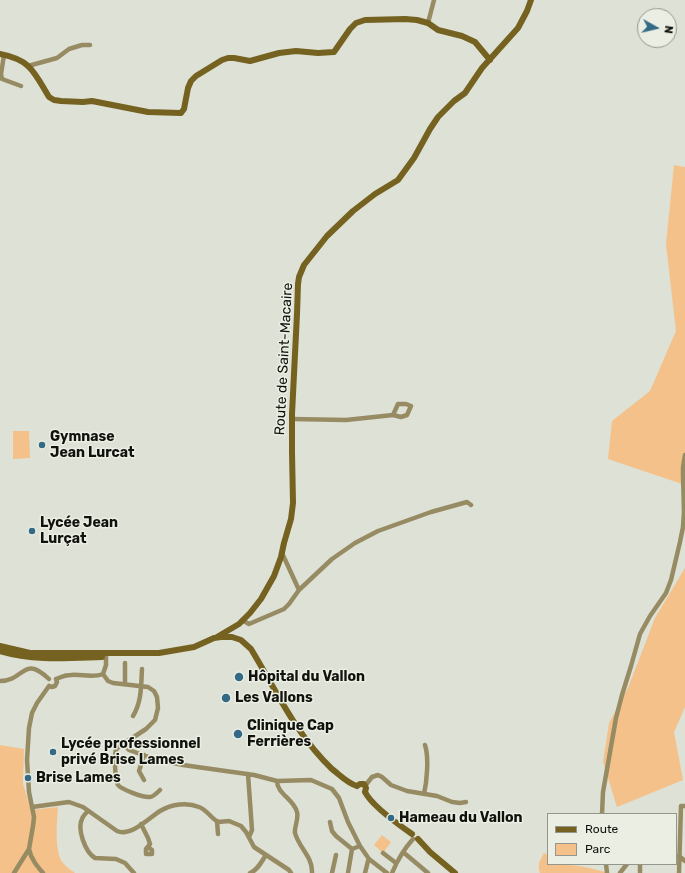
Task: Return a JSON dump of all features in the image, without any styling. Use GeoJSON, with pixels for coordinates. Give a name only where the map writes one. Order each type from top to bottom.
{"type":"FeatureCollection","features":[{"type":"Feature","properties":{"kind":"street"},"geometry":{"type":"LineString","coordinates":[[428,23],[434,0]]}},
{"type":"Feature","properties":{"kind":"street","name":"Route de Saint-Macaire"},"geometry":{"type":"LineString","coordinates":[[106,655],[163,652],[194,647],[232,629],[250,613],[261,599],[274,576],[291,519],[293,503],[292,419],[298,284],[304,265],[327,236],[353,211],[375,194],[398,180],[414,158],[438,117],[465,92],[482,68],[518,28],[531,0]]}},
{"type":"Feature","properties":{"kind":"street"},"geometry":{"type":"LineString","coordinates":[[21,86],[2,79],[2,55],[17,59],[30,67],[49,97],[54,100],[83,102],[92,101],[148,112],[181,112],[184,109],[188,88],[191,81],[196,76],[222,60],[234,58],[250,61],[290,51],[318,53],[334,52],[350,29],[356,24],[365,20],[405,19],[428,23],[438,30],[462,36],[475,42],[490,60]]}},
{"type":"Feature","properties":{"kind":"street"},"geometry":{"type":"LineString","coordinates":[[30,67],[57,58],[69,49],[82,45],[90,45]]}},
{"type":"Feature","properties":{"kind":"street"},"geometry":{"type":"LineString","coordinates":[[292,419],[346,420],[393,415]]}},
{"type":"Feature","properties":{"kind":"street"},"geometry":{"type":"LineString","coordinates":[[602,813],[603,792],[616,718],[622,695],[640,634],[666,593],[680,542],[684,512],[683,475],[685,455]]}},
{"type":"Feature","properties":{"kind":"street"},"geometry":{"type":"LineString","coordinates":[[234,638],[241,622],[249,624],[284,608],[289,604],[299,590],[332,559],[355,543],[378,531],[431,512],[467,502],[471,505]]}},
{"type":"Feature","properties":{"kind":"street"},"geometry":{"type":"LineString","coordinates":[[282,552],[299,590]]}},
{"type":"Feature","properties":{"kind":"street"},"geometry":{"type":"LineString","coordinates":[[232,629],[234,638]]}},
{"type":"Feature","properties":{"kind":"street"},"geometry":{"type":"LineString","coordinates":[[217,637],[241,640],[251,649],[295,725],[304,737],[332,768],[349,782],[357,786],[357,790],[359,792],[361,793],[365,789],[372,777],[378,775],[396,787],[407,791],[437,796],[452,802],[466,802]]}},
{"type":"Feature","properties":{"kind":"street"},"geometry":{"type":"LineString","coordinates":[[202,647],[211,641],[218,639],[234,638],[246,646],[247,649]]}},
{"type":"Feature","properties":{"kind":"street"},"geometry":{"type":"LineString","coordinates":[[0,646],[30,653],[161,657],[189,652],[218,641],[231,640],[237,642],[256,657]]}},
{"type":"Feature","properties":{"kind":"street"},"geometry":{"type":"LineString","coordinates":[[0,651],[36,658],[106,655]]}},
{"type":"Feature","properties":{"kind":"street"},"geometry":{"type":"LineString","coordinates":[[103,674],[106,666],[106,655]]}},
{"type":"Feature","properties":{"kind":"street"},"geometry":{"type":"LineString","coordinates":[[125,663],[125,684]]}},
{"type":"Feature","properties":{"kind":"street"},"geometry":{"type":"LineString","coordinates":[[0,681],[13,679],[25,670],[34,668],[42,672],[49,679],[48,682],[50,686]]}},
{"type":"Feature","properties":{"kind":"street"},"geometry":{"type":"LineString","coordinates":[[133,716],[140,701],[142,669]]}},
{"type":"Feature","properties":{"kind":"street"},"geometry":{"type":"LineString","coordinates":[[49,679],[56,679],[62,676],[70,675],[96,676],[103,674]]}},
{"type":"Feature","properties":{"kind":"street"},"geometry":{"type":"LineString","coordinates":[[103,674],[108,681],[116,684],[141,685],[148,687],[154,691],[157,697],[158,708],[155,720],[146,729],[117,748],[115,757],[117,782],[119,786],[138,796],[148,798],[160,790]]}},
{"type":"Feature","properties":{"kind":"street"},"geometry":{"type":"LineString","coordinates":[[44,873],[32,860],[29,850],[34,817],[27,760],[29,728],[32,713],[41,696],[50,686],[55,686],[57,682],[56,679]]}},
{"type":"Feature","properties":{"kind":"street"},"geometry":{"type":"LineString","coordinates":[[123,744],[129,750],[157,760],[248,774],[277,781],[311,780],[332,789],[340,798],[348,822],[360,846],[369,859],[387,873]]}},
{"type":"Feature","properties":{"kind":"street"},"geometry":{"type":"LineString","coordinates":[[424,745],[426,751],[427,775],[424,794]]}},
{"type":"Feature","properties":{"kind":"street"},"geometry":{"type":"LineString","coordinates":[[144,755],[139,771],[144,780]]}},
{"type":"Feature","properties":{"kind":"street"},"geometry":{"type":"LineString","coordinates":[[248,774],[252,830],[249,837]]}},
{"type":"Feature","properties":{"kind":"street"},"geometry":{"type":"LineString","coordinates":[[277,781],[278,788],[293,805],[297,812],[295,831],[298,842],[310,860],[312,873]]}},
{"type":"Feature","properties":{"kind":"street"},"geometry":{"type":"LineString","coordinates":[[365,789],[370,800],[416,839],[455,868],[459,873]]}},
{"type":"Feature","properties":{"kind":"street"},"geometry":{"type":"LineString","coordinates":[[32,807],[69,802],[78,804],[119,832],[123,832],[133,830],[161,811],[176,805],[188,804],[203,809],[218,822],[229,821],[241,826],[254,847],[289,870],[291,873]]}},
{"type":"Feature","properties":{"kind":"street"},"geometry":{"type":"LineString","coordinates":[[679,873],[678,856],[683,806]]}},
{"type":"Feature","properties":{"kind":"street"},"geometry":{"type":"LineString","coordinates":[[88,810],[82,819],[81,828],[88,852],[95,858],[116,859],[125,863],[134,873]]}},
{"type":"Feature","properties":{"kind":"street"},"geometry":{"type":"LineString","coordinates":[[217,821],[218,834]]}},
{"type":"Feature","properties":{"kind":"street"},"geometry":{"type":"LineString","coordinates":[[330,822],[332,831],[336,836],[352,849]]}},
{"type":"Feature","properties":{"kind":"street"},"geometry":{"type":"LineString","coordinates":[[141,824],[150,844],[148,847]]}},
{"type":"Feature","properties":{"kind":"street"},"geometry":{"type":"LineString","coordinates":[[392,873],[403,852],[416,839]]}},
{"type":"Feature","properties":{"kind":"street"},"geometry":{"type":"LineString","coordinates":[[416,839],[455,873]]}},
{"type":"Feature","properties":{"kind":"street"},"geometry":{"type":"LineString","coordinates":[[352,849],[360,846]]}},
{"type":"Feature","properties":{"kind":"street"},"geometry":{"type":"LineString","coordinates":[[348,873],[352,849]]}},
{"type":"Feature","properties":{"kind":"street"},"geometry":{"type":"LineString","coordinates":[[14,873],[29,850]]}},
{"type":"Feature","properties":{"kind":"street"},"geometry":{"type":"LineString","coordinates":[[403,852],[428,873]]}},
{"type":"Feature","properties":{"kind":"street"},"geometry":{"type":"LineString","coordinates":[[383,853],[396,864]]}},
{"type":"Feature","properties":{"kind":"street"},"geometry":{"type":"LineString","coordinates":[[250,873],[254,872],[258,868],[266,855]]}},
{"type":"Feature","properties":{"kind":"street"},"geometry":{"type":"LineString","coordinates":[[332,873],[336,855]]}},
{"type":"Feature","properties":{"kind":"street"},"geometry":{"type":"LineString","coordinates":[[678,856],[685,861]]}},
{"type":"Feature","properties":{"kind":"street"},"geometry":{"type":"LineString","coordinates":[[365,873],[369,859]]}},
{"type":"Feature","properties":{"kind":"street"},"geometry":{"type":"LineString","coordinates":[[620,873],[626,865]]}},
{"type":"Feature","properties":{"kind":"green space"},"geometry":{"type":"Polygon","coordinates":[[[674,165],[685,167],[685,485],[608,459],[612,421],[650,391],[676,331],[666,244],[674,165]]]}},
{"type":"Feature","properties":{"kind":"green space"},"geometry":{"type":"Polygon","coordinates":[[[13,431],[29,431],[30,458],[13,459],[13,431]]]}},
{"type":"Feature","properties":{"kind":"green space"},"geometry":{"type":"Polygon","coordinates":[[[685,568],[685,707],[674,732],[683,780],[617,807],[603,762],[609,723],[628,688],[655,618],[685,568]]]}},
{"type":"Feature","properties":{"kind":"green space"},"geometry":{"type":"Polygon","coordinates":[[[0,745],[24,749],[23,784],[31,810],[58,807],[58,852],[63,863],[75,873],[0,873],[0,745]]]}},
{"type":"Feature","properties":{"kind":"green space"},"geometry":{"type":"Polygon","coordinates":[[[382,835],[391,842],[383,853],[374,845],[382,835]]]}},
{"type":"Feature","properties":{"kind":"green space"},"geometry":{"type":"Polygon","coordinates":[[[544,853],[547,854],[547,865],[570,865],[605,873],[540,873],[540,860],[544,853]]]}},
{"type":"Feature","properties":{"kind":"place","name":"Gymnase Jean Lurcat"},"geometry":{"type":"Point","coordinates":[42,445]}},
{"type":"Feature","properties":{"kind":"place","name":"Lycée Jean Lurçat"},"geometry":{"type":"Point","coordinates":[32,531]}},
{"type":"Feature","properties":{"kind":"place","name":"Hôpital du Vallon"},"geometry":{"type":"Point","coordinates":[239,677]}},
{"type":"Feature","properties":{"kind":"place","name":"Les Vallons"},"geometry":{"type":"Point","coordinates":[226,698]}},
{"type":"Feature","properties":{"kind":"place","name":"Clinique Cap Ferrières"},"geometry":{"type":"Point","coordinates":[238,734]}},
{"type":"Feature","properties":{"kind":"place","name":"Lycée professionnel privé Brise Lames"},"geometry":{"type":"Point","coordinates":[53,752]}},
{"type":"Feature","properties":{"kind":"place","name":"Brise Lames"},"geometry":{"type":"Point","coordinates":[28,778]}},
{"type":"Feature","properties":{"kind":"place","name":"Hameau du Vallon"},"geometry":{"type":"Point","coordinates":[391,818]}}]}
